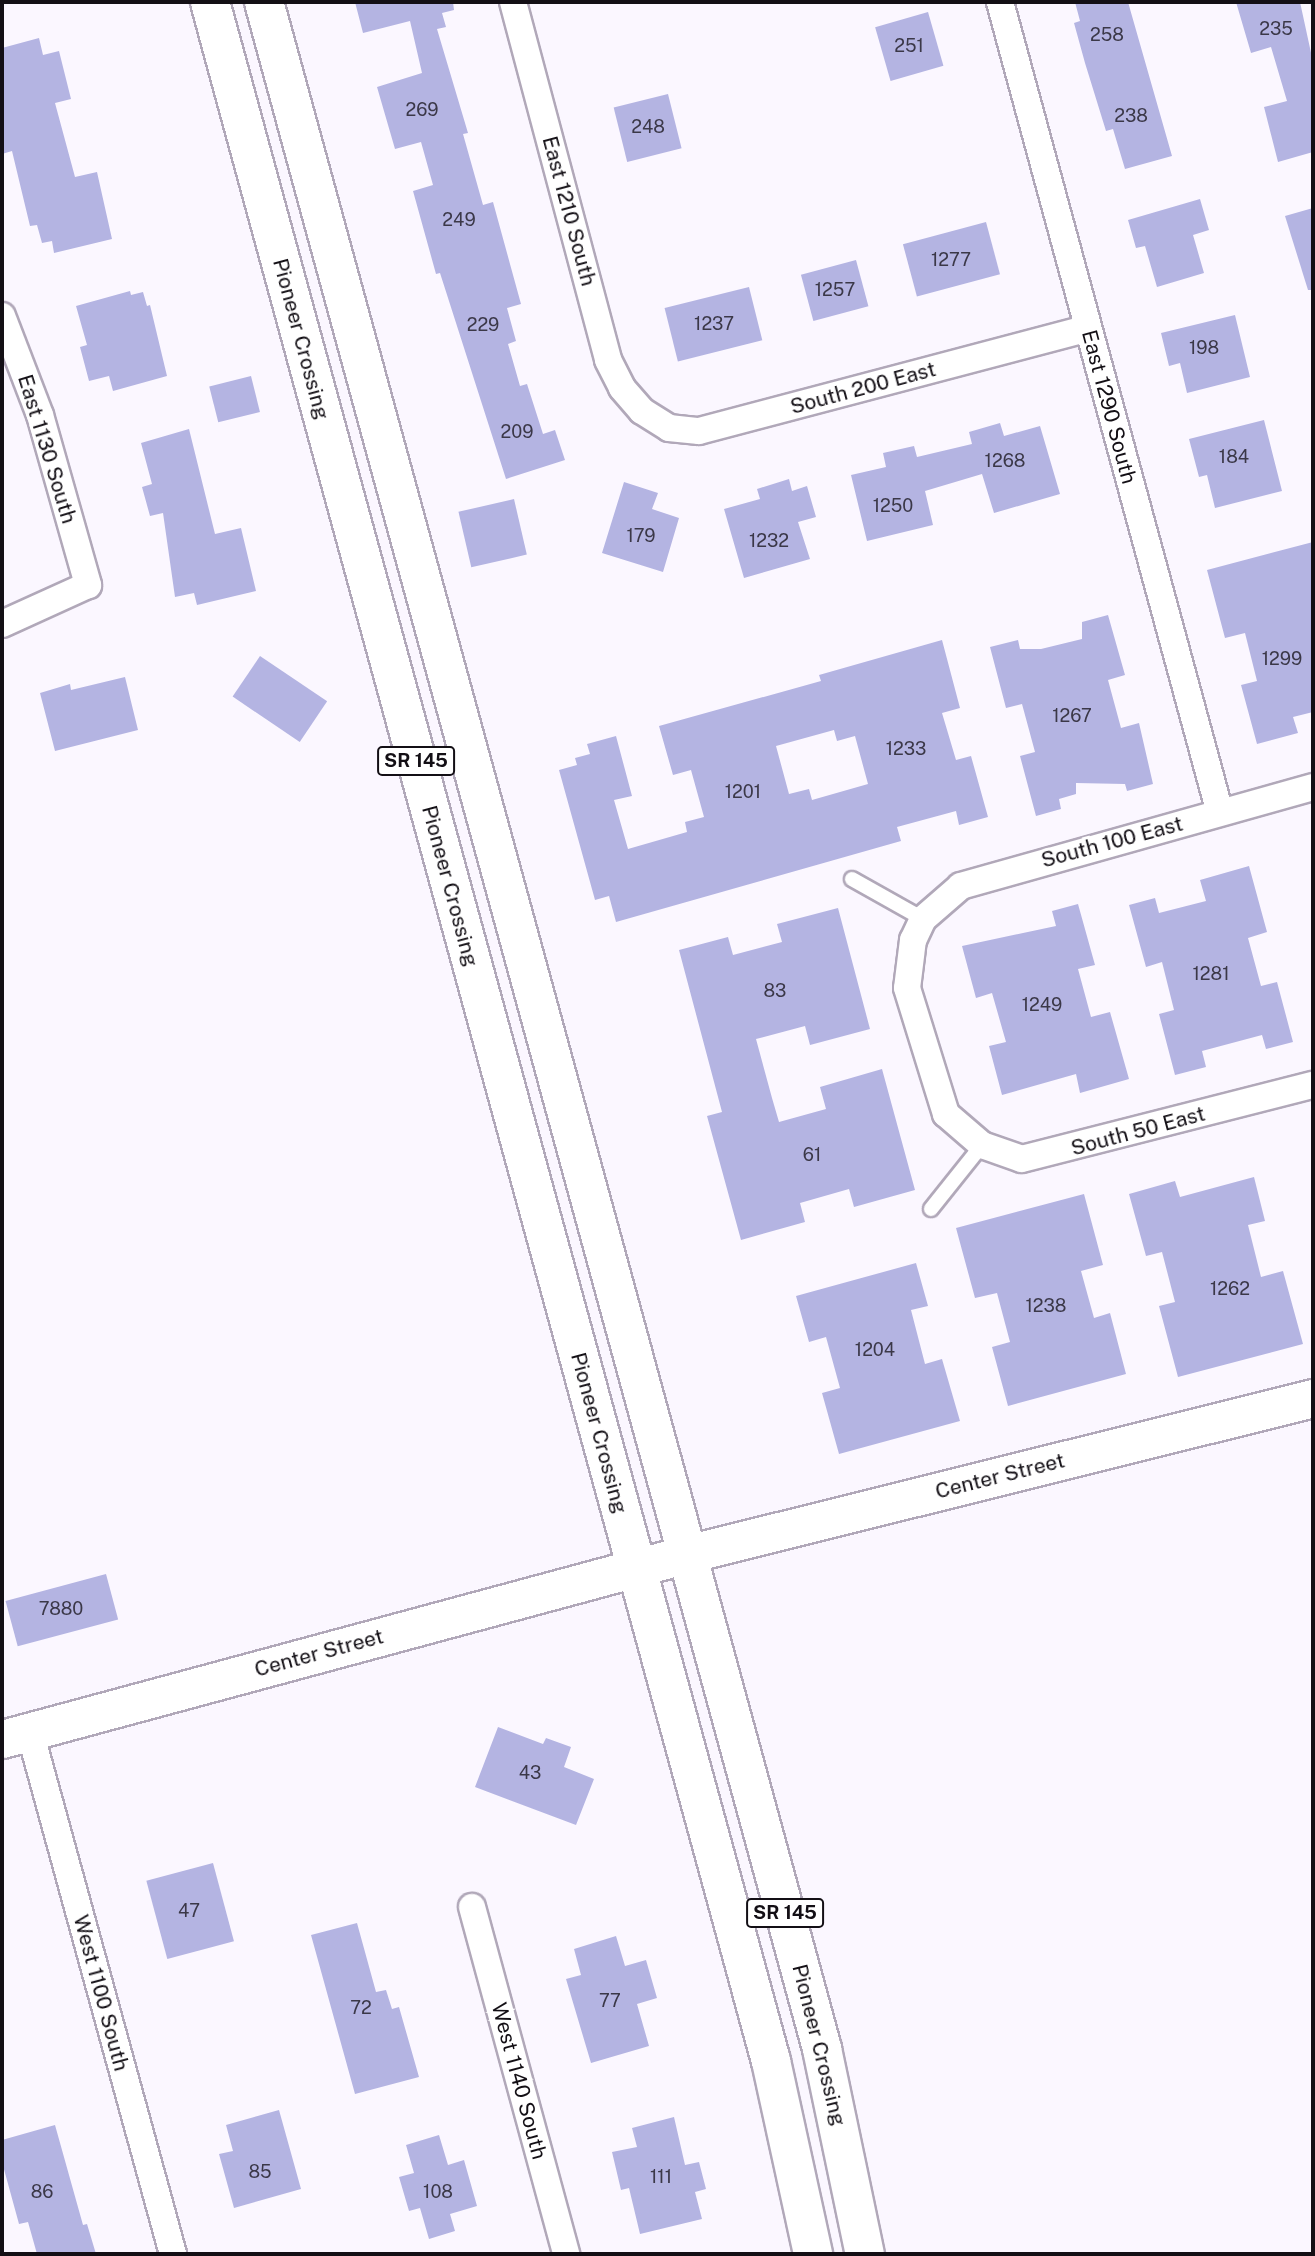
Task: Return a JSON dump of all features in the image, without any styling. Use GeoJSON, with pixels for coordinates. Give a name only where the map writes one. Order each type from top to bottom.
{"type":"FeatureCollection","features":[{"type":"Feature","properties":{"kind":"highway","name":"Pioneer Crossing"},"geometry":{"type":"LineString","coordinates":[[210,2],[637,1567]]}},
{"type":"Feature","properties":{"kind":"highway","name":"SR 145"},"geometry":{"type":"LineString","coordinates":[[264,2],[687,1554]]}},
{"type":"Feature","properties":{"kind":"highway","name":"Pioneer Crossing"},"geometry":{"type":"LineString","coordinates":[[687,1554],[822,2049],[865,2254]]}},
{"type":"Feature","properties":{"kind":"highway","name":"SR 145"},"geometry":{"type":"LineString","coordinates":[[637,1567],[771,2061],[813,2254]]}},
{"type":"Feature","properties":{"kind":"street","name":"East 1210 South"},"geometry":{"type":"LineString","coordinates":[[513,2],[608,360],[622,388],[642,411]]}},
{"type":"Feature","properties":{"kind":"street","name":"East 1290 South"},"geometry":{"type":"LineString","coordinates":[[1000,2],[1220,813]]}},
{"type":"Feature","properties":{"kind":"street","name":"East 1130 South"},"geometry":{"type":"LineString","coordinates":[[2,316],[40,415],[88,585],[2,624]]}},
{"type":"Feature","properties":{"kind":"street","name":"South 200 East"},"geometry":{"type":"LineString","coordinates":[[642,411],[669,428],[699,431],[1088,328]]}},
{"type":"Feature","properties":{"kind":"street","name":"South 100 East"},"geometry":{"type":"LineString","coordinates":[[923,919],[945,895],[982,878],[1313,787]]}},
{"type":"Feature","properties":{"kind":"street"},"geometry":{"type":"LineString","coordinates":[[923,919],[913,940],[906,988],[937,1096],[974,1140]]}},
{"type":"Feature","properties":{"kind":"street","name":"South 50 East"},"geometry":{"type":"LineString","coordinates":[[974,1140],[1022,1159],[1036,1158],[1313,1085]]}},
{"type":"Feature","properties":{"kind":"street","name":"Center Street"},"geometry":{"type":"LineString","coordinates":[[16,1735],[687,1554],[1313,1398]]}},
{"type":"Feature","properties":{"kind":"street","name":"West 1100 South"},"geometry":{"type":"LineString","coordinates":[[16,1735],[173,2254]]}},
{"type":"Feature","properties":{"kind":"street","name":"West 1140 South"},"geometry":{"type":"LineString","coordinates":[[472,1907],[566,2254]]}},
{"type":"Feature","properties":{"kind":"lane"},"geometry":{"type":"LineString","coordinates":[[852,879],[923,919]]}},
{"type":"Feature","properties":{"kind":"lane"},"geometry":{"type":"LineString","coordinates":[[931,1209],[974,1140]]}},
{"type":"Feature","properties":{"kind":"building"},"geometry":{"type":"Polygon","coordinates":[[[355,2],[453,2],[454,10],[442,13],[446,27],[437,29],[468,133],[463,134],[483,205],[493,202],[521,304],[507,308],[516,341],[508,344],[520,386],[527,384],[543,434],[555,430],[565,460],[506,479],[440,273],[436,274],[413,191],[433,185],[421,142],[395,149],[377,87],[422,73],[410,21],[363,33],[355,2]]]}},
{"type":"Feature","properties":{"kind":"building"},"geometry":{"type":"Polygon","coordinates":[[[1075,2],[1128,2],[1172,156],[1125,169],[1113,129],[1106,131],[1085,63],[1074,23],[1080,21],[1075,2]]]}},
{"type":"Feature","properties":{"kind":"building"},"geometry":{"type":"Polygon","coordinates":[[[1236,2],[1300,2],[1313,62],[1313,152],[1278,162],[1264,107],[1287,101],[1271,47],[1251,53],[1236,2]]]}},
{"type":"Feature","properties":{"kind":"building"},"geometry":{"type":"Polygon","coordinates":[[[928,12],[943,66],[891,81],[875,27],[928,12]]]}},
{"type":"Feature","properties":{"kind":"building"},"geometry":{"type":"Polygon","coordinates":[[[39,38],[43,55],[59,51],[71,99],[55,103],[75,177],[97,172],[112,239],[54,253],[52,241],[42,243],[37,225],[30,226],[12,151],[2,154],[2,48],[39,38]]]}},
{"type":"Feature","properties":{"kind":"building"},"geometry":{"type":"Polygon","coordinates":[[[668,94],[682,148],[627,162],[614,108],[668,94]]]}},
{"type":"Feature","properties":{"kind":"building"},"geometry":{"type":"Polygon","coordinates":[[[1200,199],[1209,230],[1193,235],[1204,273],[1157,287],[1145,246],[1136,248],[1128,220],[1200,199]]]}},
{"type":"Feature","properties":{"kind":"building"},"geometry":{"type":"Polygon","coordinates":[[[1313,208],[1313,290],[1308,290],[1285,216],[1313,208]]]}},
{"type":"Feature","properties":{"kind":"building"},"geometry":{"type":"Polygon","coordinates":[[[986,222],[1000,274],[917,296],[903,244],[986,222]]]}},
{"type":"Feature","properties":{"kind":"building"},"geometry":{"type":"Polygon","coordinates":[[[856,260],[868,306],[813,321],[801,275],[856,260]]]}},
{"type":"Feature","properties":{"kind":"building"},"geometry":{"type":"Polygon","coordinates":[[[749,287],[762,340],[678,361],[665,308],[749,287]]]}},
{"type":"Feature","properties":{"kind":"building"},"geometry":{"type":"Polygon","coordinates":[[[130,291],[131,295],[143,292],[147,306],[150,305],[167,376],[113,391],[109,376],[89,381],[80,347],[87,345],[76,306],[130,291]]]}},
{"type":"Feature","properties":{"kind":"building"},"geometry":{"type":"Polygon","coordinates":[[[1235,315],[1250,377],[1187,393],[1180,363],[1169,366],[1161,333],[1235,315]]]}},
{"type":"Feature","properties":{"kind":"building"},"geometry":{"type":"Polygon","coordinates":[[[251,376],[260,412],[218,422],[209,386],[251,376]]]}},
{"type":"Feature","properties":{"kind":"building"},"geometry":{"type":"Polygon","coordinates":[[[1264,420],[1282,491],[1215,508],[1207,475],[1199,477],[1189,439],[1264,420]]]}},
{"type":"Feature","properties":{"kind":"building"},"geometry":{"type":"Polygon","coordinates":[[[1000,423],[1004,436],[1040,426],[1060,494],[994,513],[982,474],[925,491],[933,525],[867,541],[851,475],[886,467],[883,453],[914,446],[917,457],[972,444],[969,432],[1000,423]]]}},
{"type":"Feature","properties":{"kind":"building"},"geometry":{"type":"Polygon","coordinates":[[[189,429],[215,534],[241,528],[256,591],[197,605],[194,593],[175,597],[163,513],[150,516],[142,487],[152,484],[141,443],[189,429]]]}},
{"type":"Feature","properties":{"kind":"building"},"geometry":{"type":"Polygon","coordinates":[[[789,479],[792,491],[807,486],[816,517],[798,522],[810,559],[744,578],[724,509],[760,499],[757,489],[789,479]]]}},
{"type":"Feature","properties":{"kind":"building"},"geometry":{"type":"Polygon","coordinates":[[[624,482],[658,493],[652,509],[679,518],[663,572],[602,553],[624,482]]]}},
{"type":"Feature","properties":{"kind":"building"},"geometry":{"type":"Polygon","coordinates":[[[514,499],[527,555],[471,567],[458,512],[514,499]]]}},
{"type":"Feature","properties":{"kind":"building"},"geometry":{"type":"Polygon","coordinates":[[[1313,542],[1313,712],[1293,717],[1298,733],[1257,744],[1241,685],[1257,681],[1245,633],[1225,638],[1207,570],[1313,542]]]}},
{"type":"Feature","properties":{"kind":"building"},"geometry":{"type":"Polygon","coordinates":[[[1108,615],[1125,675],[1108,680],[1121,728],[1139,723],[1153,784],[1127,791],[1125,784],[1076,783],[1076,794],[1059,799],[1061,809],[1036,816],[1020,756],[1035,752],[1022,704],[1006,708],[990,647],[1018,640],[1020,649],[1041,649],[1082,639],[1082,622],[1108,615]]]}},
{"type":"Feature","properties":{"kind":"building"},"geometry":{"type":"Polygon","coordinates":[[[942,640],[960,708],[942,713],[956,760],[971,756],[988,817],[959,825],[956,811],[897,827],[901,841],[616,922],[609,896],[595,900],[559,770],[577,765],[575,758],[590,754],[587,744],[616,736],[632,796],[614,800],[628,849],[687,832],[685,822],[704,817],[691,770],[673,775],[659,726],[821,681],[819,675],[942,640]],[[834,730],[776,746],[789,794],[809,789],[812,800],[868,784],[855,736],[837,741],[834,730]]]}},
{"type":"Feature","properties":{"kind":"building"},"geometry":{"type":"Polygon","coordinates":[[[260,656],[327,701],[300,742],[233,697],[260,656]]]}},
{"type":"Feature","properties":{"kind":"building"},"geometry":{"type":"Polygon","coordinates":[[[125,677],[138,730],[55,751],[40,693],[70,684],[71,690],[125,677]]]}},
{"type":"Feature","properties":{"kind":"building"},"geometry":{"type":"Polygon","coordinates":[[[1249,866],[1267,932],[1248,938],[1261,986],[1277,982],[1293,1042],[1266,1049],[1262,1035],[1202,1051],[1206,1067],[1175,1075],[1159,1014],[1174,1010],[1162,962],[1146,967],[1129,905],[1155,898],[1159,913],[1206,901],[1200,880],[1249,866]]]}},
{"type":"Feature","properties":{"kind":"building"},"geometry":{"type":"Polygon","coordinates":[[[1078,904],[1095,965],[1078,969],[1091,1017],[1110,1012],[1129,1079],[1080,1093],[1076,1074],[1002,1095],[989,1046],[1006,1042],[992,993],[976,998],[962,946],[1056,926],[1052,911],[1078,904]]]}},
{"type":"Feature","properties":{"kind":"building"},"geometry":{"type":"Polygon","coordinates":[[[838,908],[870,1029],[810,1045],[805,1026],[756,1039],[772,1098],[779,1122],[826,1109],[820,1087],[882,1069],[915,1190],[854,1207],[849,1189],[800,1203],[805,1222],[741,1240],[707,1116],[722,1112],[679,950],[728,937],[733,955],[782,942],[777,924],[838,908]]]}},
{"type":"Feature","properties":{"kind":"building"},"geometry":{"type":"Polygon","coordinates":[[[1254,1177],[1265,1221],[1248,1225],[1261,1277],[1283,1271],[1303,1344],[1178,1377],[1159,1306],[1175,1302],[1162,1252],[1146,1256],[1129,1194],[1175,1181],[1180,1197],[1254,1177]]]}},
{"type":"Feature","properties":{"kind":"building"},"geometry":{"type":"Polygon","coordinates":[[[1084,1194],[1103,1265],[1081,1271],[1094,1318],[1110,1313],[1126,1374],[1008,1406],[992,1347],[1010,1342],[997,1293],[975,1298],[956,1228],[1084,1194]]]}},
{"type":"Feature","properties":{"kind":"building"},"geometry":{"type":"Polygon","coordinates":[[[916,1263],[928,1306],[911,1310],[925,1364],[942,1359],[960,1421],[839,1454],[822,1393],[840,1388],[826,1337],[809,1342],[796,1296],[916,1263]]]}},
{"type":"Feature","properties":{"kind":"building"},"geometry":{"type":"Polygon","coordinates":[[[106,1574],[118,1619],[18,1646],[6,1601],[106,1574]]]}},
{"type":"Feature","properties":{"kind":"building"},"geometry":{"type":"Polygon","coordinates":[[[498,1727],[543,1744],[546,1738],[571,1747],[564,1767],[594,1779],[576,1825],[475,1787],[498,1727]]]}},
{"type":"Feature","properties":{"kind":"building"},"geometry":{"type":"Polygon","coordinates":[[[213,1863],[234,1941],[167,1959],[146,1881],[213,1863]]]}},
{"type":"Feature","properties":{"kind":"building"},"geometry":{"type":"Polygon","coordinates":[[[357,1923],[376,1992],[386,1990],[392,2009],[399,2007],[419,2077],[355,2094],[311,1935],[357,1923]]]}},
{"type":"Feature","properties":{"kind":"building"},"geometry":{"type":"Polygon","coordinates":[[[616,1936],[625,1966],[646,1960],[657,1998],[637,2004],[649,2046],[591,2063],[566,1979],[581,1975],[574,1949],[616,1936]]]}},
{"type":"Feature","properties":{"kind":"building"},"geometry":{"type":"Polygon","coordinates":[[[279,2110],[301,2189],[234,2208],[219,2154],[233,2151],[226,2125],[279,2110]]]}},
{"type":"Feature","properties":{"kind":"building"},"geometry":{"type":"Polygon","coordinates":[[[674,2117],[685,2165],[699,2162],[706,2189],[695,2192],[702,2219],[640,2234],[629,2188],[621,2190],[612,2152],[637,2147],[632,2128],[674,2117]]]}},
{"type":"Feature","properties":{"kind":"building"},"geometry":{"type":"Polygon","coordinates":[[[55,2125],[83,2225],[87,2224],[96,2254],[37,2254],[28,2222],[19,2224],[2,2162],[2,2140],[55,2125]]]}},
{"type":"Feature","properties":{"kind":"building"},"geometry":{"type":"Polygon","coordinates":[[[439,2135],[448,2165],[464,2160],[477,2206],[450,2214],[455,2231],[429,2239],[420,2208],[409,2211],[399,2177],[414,2173],[406,2145],[439,2135]]]}}]}
